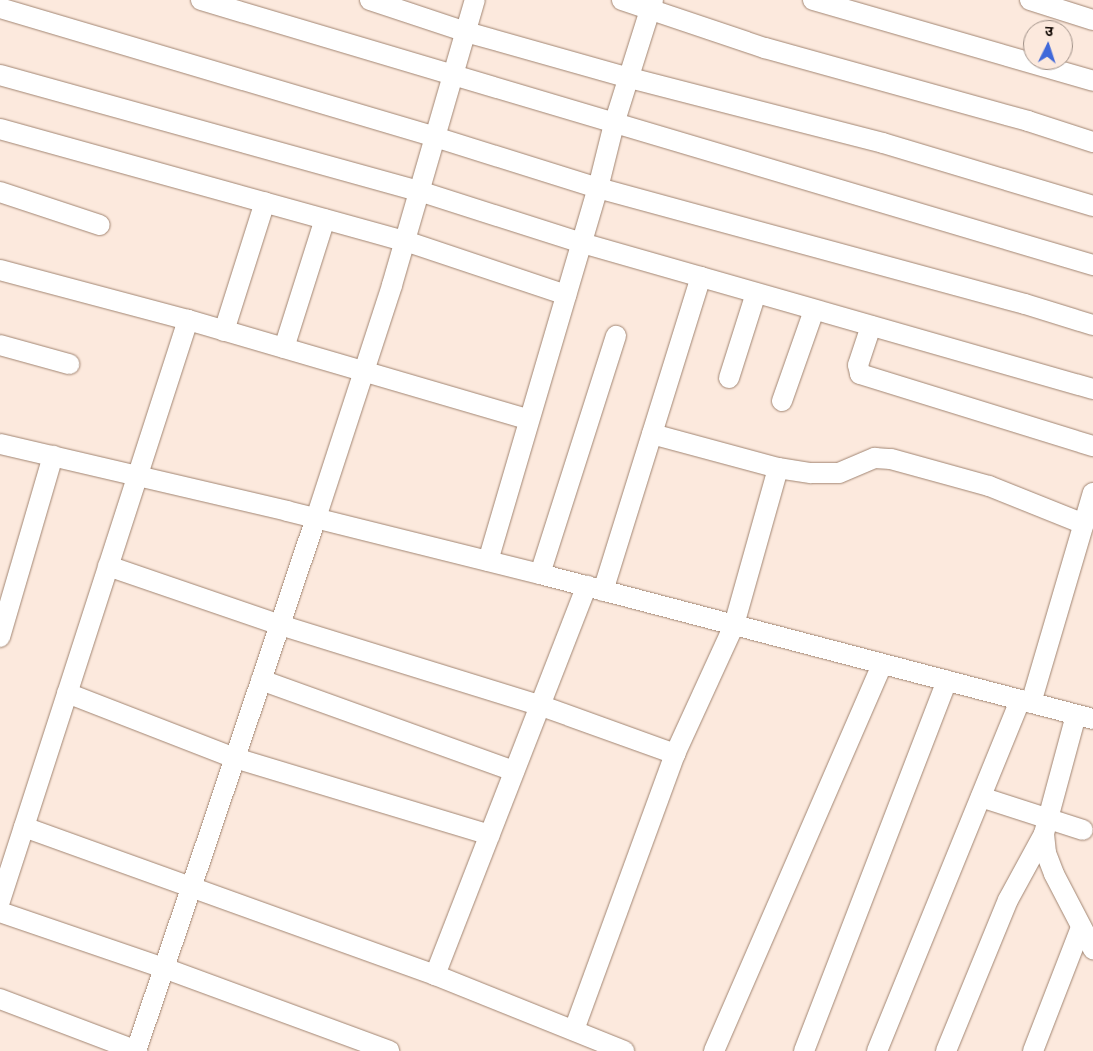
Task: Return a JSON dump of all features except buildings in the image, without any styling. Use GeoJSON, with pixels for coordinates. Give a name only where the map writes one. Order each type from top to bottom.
{"type":"FeatureCollection","features":[{"type":"Feature","properties":{"kind":"street"},"geometry":{"type":"LineString","coordinates":[[201,0],[1093,265]]}},
{"type":"Feature","properties":{"kind":"street"},"geometry":{"type":"LineString","coordinates":[[370,0],[466,32],[630,78],[884,143],[1093,206]]}},
{"type":"Feature","properties":{"kind":"street"},"geometry":{"type":"LineString","coordinates":[[0,999],[136,1051],[316,518],[405,241],[475,0]]}},
{"type":"Feature","properties":{"kind":"street"},"geometry":{"type":"LineString","coordinates":[[622,0],[652,4],[765,48],[1028,121],[1093,142]]}},
{"type":"Feature","properties":{"kind":"street"},"geometry":{"type":"LineString","coordinates":[[813,0],[1093,81]]}},
{"type":"Feature","properties":{"kind":"street"},"geometry":{"type":"LineString","coordinates":[[1030,0],[1093,20]]}},
{"type":"Feature","properties":{"kind":"street"},"geometry":{"type":"LineString","coordinates":[[488,562],[598,188],[614,124],[652,4]]}},
{"type":"Feature","properties":{"kind":"street"},"geometry":{"type":"LineString","coordinates":[[0,8],[435,137],[598,188],[1025,304],[1093,325]]}},
{"type":"Feature","properties":{"kind":"street"},"geometry":{"type":"LineString","coordinates":[[0,75],[419,191],[582,243],[1093,389]]}},
{"type":"Feature","properties":{"kind":"street"},"geometry":{"type":"LineString","coordinates":[[0,129],[405,241],[566,295]]}},
{"type":"Feature","properties":{"kind":"street"},"geometry":{"type":"LineString","coordinates":[[0,192],[100,225]]}},
{"type":"Feature","properties":{"kind":"street"},"geometry":{"type":"LineString","coordinates":[[224,331],[265,202]]}},
{"type":"Feature","properties":{"kind":"street"},"geometry":{"type":"LineString","coordinates":[[284,348],[326,219]]}},
{"type":"Feature","properties":{"kind":"street"},"geometry":{"type":"LineString","coordinates":[[0,270],[188,320],[529,420]]}},
{"type":"Feature","properties":{"kind":"street"},"geometry":{"type":"LineString","coordinates":[[435,974],[539,705],[595,588],[652,434],[701,277]]}},
{"type":"Feature","properties":{"kind":"street"},"geometry":{"type":"LineString","coordinates":[[729,378],[756,293]]}},
{"type":"Feature","properties":{"kind":"street"},"geometry":{"type":"LineString","coordinates":[[782,401],[814,310]]}},
{"type":"Feature","properties":{"kind":"street"},"geometry":{"type":"LineString","coordinates":[[0,901],[188,320]]}},
{"type":"Feature","properties":{"kind":"street"},"geometry":{"type":"LineString","coordinates":[[871,326],[858,365],[860,374],[1093,446]]}},
{"type":"Feature","properties":{"kind":"street"},"geometry":{"type":"LineString","coordinates":[[540,574],[616,336]]}},
{"type":"Feature","properties":{"kind":"street"},"geometry":{"type":"LineString","coordinates":[[0,345],[68,364]]}},
{"type":"Feature","properties":{"kind":"street"},"geometry":{"type":"LineString","coordinates":[[652,434],[778,468],[811,473],[839,472],[875,458],[891,459],[989,486],[1084,524]]}},
{"type":"Feature","properties":{"kind":"street"},"geometry":{"type":"LineString","coordinates":[[0,444],[316,518],[540,574],[1085,717],[1045,826],[1008,900],[946,1051]]}},
{"type":"Feature","properties":{"kind":"street"},"geometry":{"type":"LineString","coordinates":[[0,637],[53,456]]}},
{"type":"Feature","properties":{"kind":"street"},"geometry":{"type":"LineString","coordinates":[[574,1030],[675,754],[734,625],[778,468]]}},
{"type":"Feature","properties":{"kind":"street"},"geometry":{"type":"LineString","coordinates":[[877,1051],[981,797],[1026,702],[1093,493]]}},
{"type":"Feature","properties":{"kind":"street"},"geometry":{"type":"LineString","coordinates":[[108,566],[280,624],[539,705],[675,754]]}},
{"type":"Feature","properties":{"kind":"street"},"geometry":{"type":"LineString","coordinates":[[714,1051],[882,664]]}},
{"type":"Feature","properties":{"kind":"street"},"geometry":{"type":"LineString","coordinates":[[261,680],[514,771]]}},
{"type":"Feature","properties":{"kind":"street"},"geometry":{"type":"LineString","coordinates":[[804,1051],[948,681]]}},
{"type":"Feature","properties":{"kind":"street"},"geometry":{"type":"LineString","coordinates":[[67,693],[235,758],[490,835]]}},
{"type":"Feature","properties":{"kind":"street"},"geometry":{"type":"LineString","coordinates":[[981,797],[1045,826],[1083,830]]}},
{"type":"Feature","properties":{"kind":"street"},"geometry":{"type":"LineString","coordinates":[[1045,826],[1046,853],[1054,874],[1093,949]]}},
{"type":"Feature","properties":{"kind":"street"},"geometry":{"type":"LineString","coordinates":[[24,827],[435,974],[624,1051]]}},
{"type":"Feature","properties":{"kind":"street"},"geometry":{"type":"LineString","coordinates":[[0,912],[164,968],[389,1051]]}},
{"type":"Feature","properties":{"kind":"street"},"geometry":{"type":"LineString","coordinates":[[1034,1051],[1082,927]]}}]}
